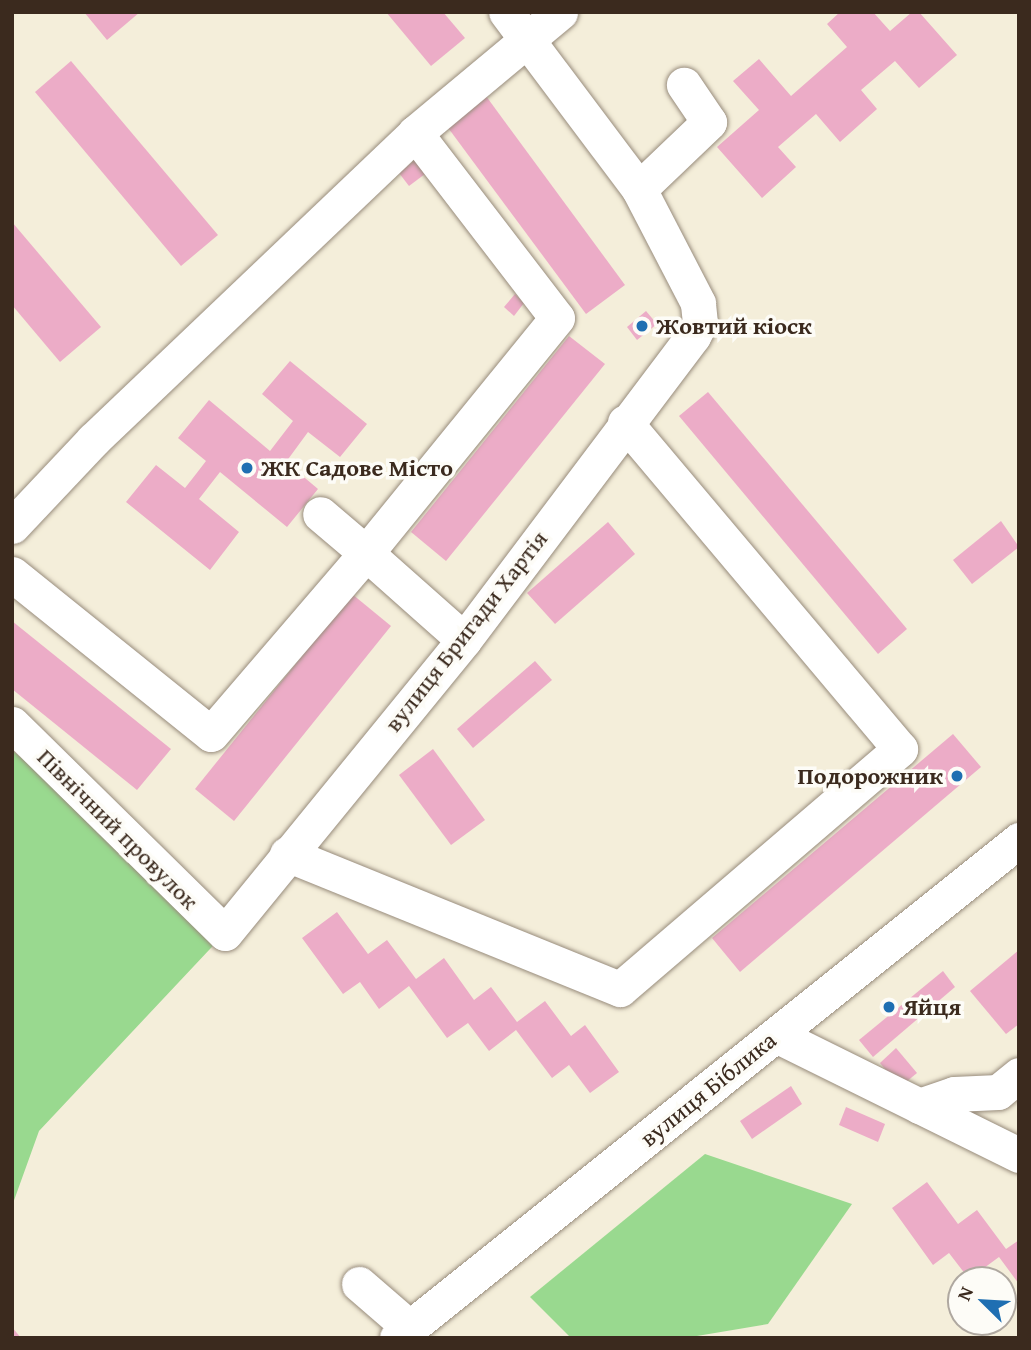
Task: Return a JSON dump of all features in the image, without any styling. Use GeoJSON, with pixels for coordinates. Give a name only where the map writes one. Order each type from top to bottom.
{"type":"FeatureCollection","features":[{"type":"Feature","properties":{"kind":"street"},"geometry":{"type":"LineString","coordinates":[[506,12],[639,189],[709,122],[684,85]]}},
{"type":"Feature","properties":{"kind":"street"},"geometry":{"type":"LineString","coordinates":[[12,526],[93,440],[415,133],[560,12]]}},
{"type":"Feature","properties":{"kind":"street"},"geometry":{"type":"LineString","coordinates":[[12,574],[211,734],[366,552],[557,318],[415,133]]}},
{"type":"Feature","properties":{"kind":"street","name":"вулиця Бригади Хартія"},"geometry":{"type":"LineString","coordinates":[[225,933],[464,640],[700,323],[698,303],[639,189]]}},
{"type":"Feature","properties":{"kind":"street"},"geometry":{"type":"LineString","coordinates":[[287,854],[620,989],[901,749],[625,422]]}},
{"type":"Feature","properties":{"kind":"street"},"geometry":{"type":"LineString","coordinates":[[320,514],[464,640]]}},
{"type":"Feature","properties":{"kind":"street","name":"Північний провулок"},"geometry":{"type":"LineString","coordinates":[[12,724],[225,933]]}},
{"type":"Feature","properties":{"kind":"street","name":"вулиця Біблика"},"geometry":{"type":"LineString","coordinates":[[404,1334],[1019,840]]}},
{"type":"Feature","properties":{"kind":"street"},"geometry":{"type":"LineString","coordinates":[[776,1035],[1019,1155]]}},
{"type":"Feature","properties":{"kind":"street"},"geometry":{"type":"LineString","coordinates":[[919,1106],[954,1094],[998,1092],[1019,1075]]}},
{"type":"Feature","properties":{"kind":"street"},"geometry":{"type":"LineString","coordinates":[[359,1284],[404,1334]]}},
{"type":"Feature","properties":{"kind":"green space"},"geometry":{"type":"Polygon","coordinates":[[[12,750],[225,933],[39,1131],[12,1206],[12,750]]]}},
{"type":"Feature","properties":{"kind":"green space"},"geometry":{"type":"Polygon","coordinates":[[[705,1154],[852,1204],[768,1324],[685,1338],[571,1338],[530,1297],[705,1154]]]}},
{"type":"Feature","properties":{"kind":"building"},"geometry":{"type":"Polygon","coordinates":[[[84,12],[140,12],[107,40],[84,12]]]}},
{"type":"Feature","properties":{"kind":"building"},"geometry":{"type":"Polygon","coordinates":[[[386,12],[443,12],[465,38],[431,66],[386,12]]]}},
{"type":"Feature","properties":{"kind":"building"},"geometry":{"type":"Polygon","coordinates":[[[840,12],[873,12],[890,31],[912,12],[919,12],[957,55],[919,88],[895,61],[861,90],[877,109],[840,142],[816,114],[778,147],[796,167],[762,198],[717,147],[759,110],[733,81],[759,59],[791,96],[847,47],[827,24],[840,12]]]}},
{"type":"Feature","properties":{"kind":"building"},"geometry":{"type":"Polygon","coordinates":[[[71,61],[218,235],[181,266],[35,92],[71,61]]]}},
{"type":"Feature","properties":{"kind":"building"},"geometry":{"type":"Polygon","coordinates":[[[486,96],[625,285],[586,314],[446,125],[486,96]]]}},
{"type":"Feature","properties":{"kind":"building"},"geometry":{"type":"Polygon","coordinates":[[[415,160],[425,174],[409,186],[399,173],[415,160]]]}},
{"type":"Feature","properties":{"kind":"building"},"geometry":{"type":"Polygon","coordinates":[[[12,222],[101,327],[60,362],[12,305],[12,222]]]}},
{"type":"Feature","properties":{"kind":"building"},"geometry":{"type":"Polygon","coordinates":[[[515,294],[524,303],[514,316],[504,307],[515,294]]]}},
{"type":"Feature","properties":{"kind":"building","name":"Жовтий кіоск"},"geometry":{"type":"Polygon","coordinates":[[[646,311],[657,324],[637,340],[627,327],[646,311]]]}},
{"type":"Feature","properties":{"kind":"building"},"geometry":{"type":"Polygon","coordinates":[[[569,336],[605,364],[446,561],[411,532],[569,336]]]}},
{"type":"Feature","properties":{"kind":"building","name":"ЖК Садове Місто"},"geometry":{"type":"Polygon","coordinates":[[[290,361],[367,424],[340,457],[308,432],[286,462],[318,489],[287,527],[220,472],[199,499],[239,532],[210,570],[126,502],[156,465],[185,488],[206,461],[178,438],[209,400],[270,451],[293,421],[262,394],[290,361]]]}},
{"type":"Feature","properties":{"kind":"building"},"geometry":{"type":"Polygon","coordinates":[[[708,392],[907,629],[878,654],[679,416],[708,392]]]}},
{"type":"Feature","properties":{"kind":"building"},"geometry":{"type":"Polygon","coordinates":[[[1001,521],[1019,547],[972,584],[953,560],[1001,521]]]}},
{"type":"Feature","properties":{"kind":"building"},"geometry":{"type":"Polygon","coordinates":[[[608,522],[635,554],[555,624],[527,593],[608,522]]]}},
{"type":"Feature","properties":{"kind":"building"},"geometry":{"type":"Polygon","coordinates":[[[352,594],[391,626],[234,821],[195,789],[352,594]]]}},
{"type":"Feature","properties":{"kind":"building"},"geometry":{"type":"Polygon","coordinates":[[[12,621],[171,749],[137,790],[12,689],[12,621]]]}},
{"type":"Feature","properties":{"kind":"building"},"geometry":{"type":"Polygon","coordinates":[[[535,661],[552,680],[473,748],[457,729],[535,661]]]}},
{"type":"Feature","properties":{"kind":"building"},"geometry":{"type":"Polygon","coordinates":[[[953,734],[981,767],[740,972],[712,938],[953,734]]]}},
{"type":"Feature","properties":{"kind":"building"},"geometry":{"type":"Polygon","coordinates":[[[433,749],[485,820],[451,845],[399,775],[433,749]]]}},
{"type":"Feature","properties":{"kind":"building"},"geometry":{"type":"Polygon","coordinates":[[[337,912],[368,954],[387,940],[416,979],[444,958],[474,1000],[491,987],[517,1022],[545,1001],[571,1036],[585,1025],[619,1072],[590,1093],[569,1065],[552,1078],[516,1030],[489,1051],[468,1023],[447,1038],[409,986],[379,1009],[360,982],[343,994],[302,938],[337,912]]]}},
{"type":"Feature","properties":{"kind":"building"},"geometry":{"type":"Polygon","coordinates":[[[1019,950],[1019,1024],[1006,1034],[970,991],[1019,950]]]}},
{"type":"Feature","properties":{"kind":"building"},"geometry":{"type":"Polygon","coordinates":[[[943,971],[955,987],[873,1057],[859,1040],[943,971]]]}},
{"type":"Feature","properties":{"kind":"building"},"geometry":{"type":"Polygon","coordinates":[[[896,1048],[917,1073],[900,1087],[880,1063],[896,1048]]]}},
{"type":"Feature","properties":{"kind":"building"},"geometry":{"type":"Polygon","coordinates":[[[791,1086],[802,1104],[752,1139],[740,1121],[791,1086]]]}},
{"type":"Feature","properties":{"kind":"building"},"geometry":{"type":"Polygon","coordinates":[[[846,1107],[885,1124],[878,1142],[839,1125],[846,1107]]]}},
{"type":"Feature","properties":{"kind":"building"},"geometry":{"type":"Polygon","coordinates":[[[927,1182],[958,1224],[977,1210],[1006,1249],[1019,1240],[1019,1284],[1017,1266],[1006,1266],[999,1257],[987,1266],[959,1266],[949,1253],[933,1265],[892,1208],[927,1182]]]}},
{"type":"Feature","properties":{"kind":"building"},"geometry":{"type":"Polygon","coordinates":[[[12,1327],[21,1338],[12,1338],[12,1327]]]}},
{"type":"Feature","properties":{"kind":"place","name":"Жовтий кіоск"},"geometry":{"type":"Point","coordinates":[642,326]}},
{"type":"Feature","properties":{"kind":"place","name":"ЖК Садове Місто"},"geometry":{"type":"Point","coordinates":[247,468]}},
{"type":"Feature","properties":{"kind":"place","name":"Подорожник"},"geometry":{"type":"Point","coordinates":[957,776]}},
{"type":"Feature","properties":{"kind":"place","name":"Яйця"},"geometry":{"type":"Point","coordinates":[889,1007]}}]}
